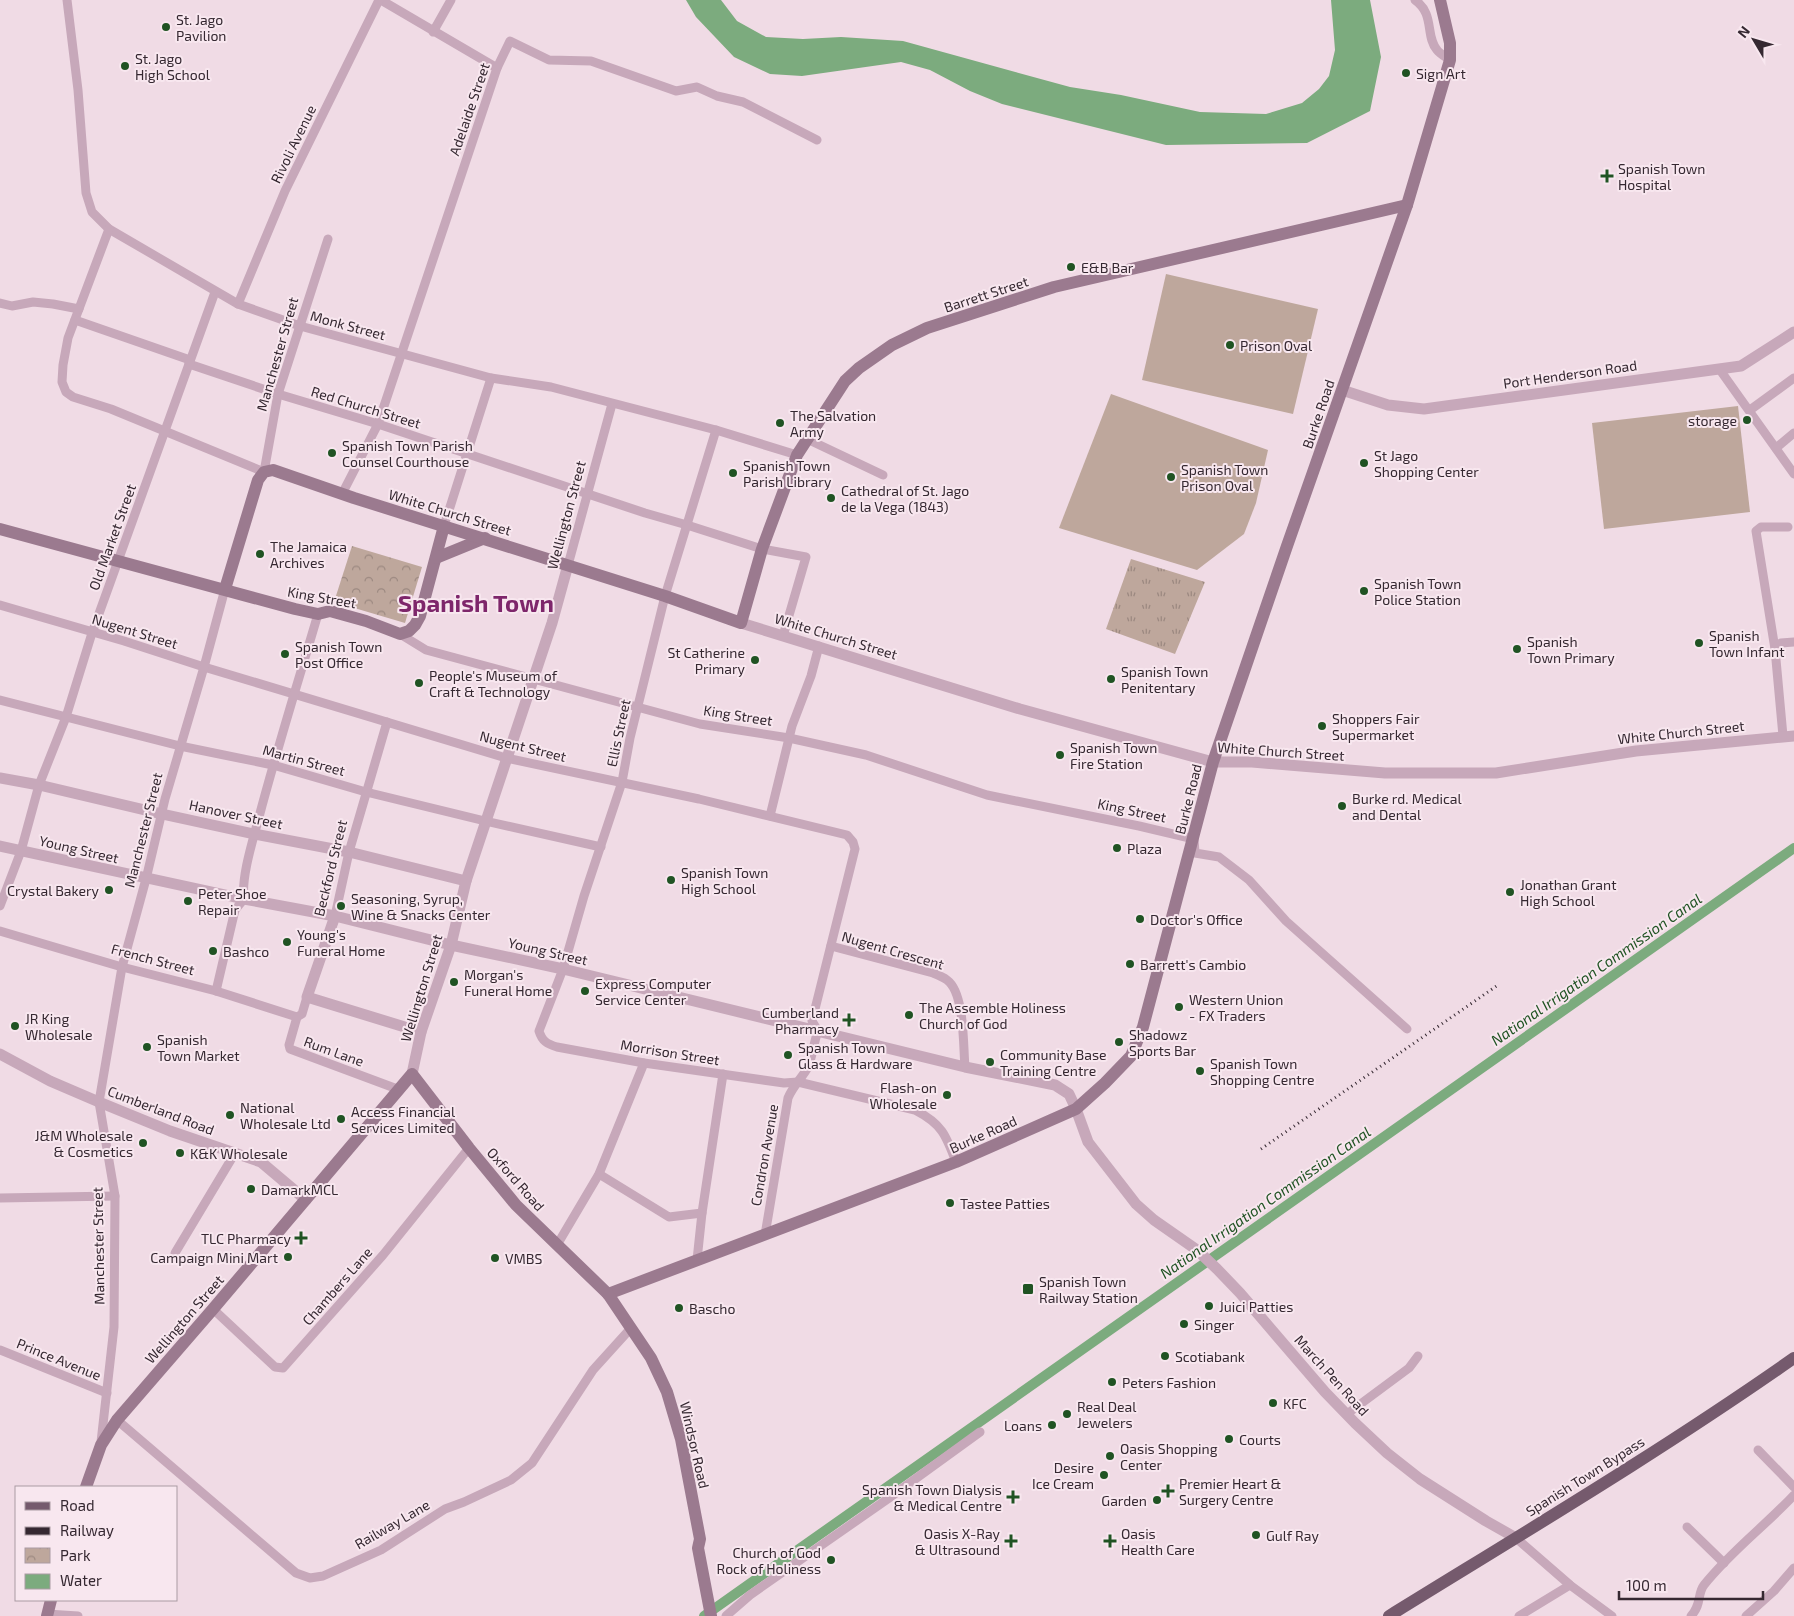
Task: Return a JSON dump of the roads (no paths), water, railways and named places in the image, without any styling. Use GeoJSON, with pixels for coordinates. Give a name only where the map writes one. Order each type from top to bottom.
{"type":"FeatureCollection","features":[{"type":"Feature","properties":{"kind":"main road","name":"Burke Road"},"geometry":{"type":"LineString","coordinates":[[608,1294],[870,1196],[956,1162],[1076,1109],[1131,1056],[1143,1027],[1213,762],[1407,205],[1450,60],[1450,43],[1440,0]]}},
{"type":"Feature","properties":{"kind":"main road","name":"Barrett Street"},"geometry":{"type":"LineString","coordinates":[[741,623],[762,549],[798,455],[845,381],[859,368],[892,345],[927,328],[1054,287],[1407,205]]}},
{"type":"Feature","properties":{"kind":"main road","name":"White Church Street"},"geometry":{"type":"LineString","coordinates":[[264,472],[273,470],[342,494],[665,596],[741,623]]}},
{"type":"Feature","properties":{"kind":"main road","name":"Manchester Street"},"geometry":{"type":"LineString","coordinates":[[225,589],[258,480],[264,472]]}},
{"type":"Feature","properties":{"kind":"main road"},"geometry":{"type":"LineString","coordinates":[[400,634],[409,631],[420,616],[444,526]]}},
{"type":"Feature","properties":{"kind":"main road","name":"King Street"},"geometry":{"type":"LineString","coordinates":[[0,529],[318,614],[330,611],[366,621],[400,634]]}},
{"type":"Feature","properties":{"kind":"main road"},"geometry":{"type":"LineString","coordinates":[[436,558],[485,538]]}},
{"type":"Feature","properties":{"kind":"main road","name":"Wellington Street"},"geometry":{"type":"LineString","coordinates":[[86,1486],[101,1445],[116,1420],[213,1309],[412,1074]]}},
{"type":"Feature","properties":{"kind":"main road","name":"Oxford Road"},"geometry":{"type":"LineString","coordinates":[[412,1074],[516,1205],[608,1294]]}},
{"type":"Feature","properties":{"kind":"main road","name":"Windsor Road"},"geometry":{"type":"LineString","coordinates":[[608,1294],[651,1358],[667,1392],[681,1439],[700,1539],[698,1548],[711,1616]]}},
{"type":"Feature","properties":{"kind":"main road","name":"Spanish Town Bypass"},"geometry":{"type":"LineString","coordinates":[[1389,1616],[1740,1396],[1794,1358]]}},
{"type":"Feature","properties":{"kind":"main road"},"geometry":{"type":"LineString","coordinates":[[47,1615],[51,1601]]}},
{"type":"Feature","properties":{"kind":"street","name":"Monk Street"},"geometry":{"type":"LineString","coordinates":[[67,0],[78,90],[86,193],[92,212],[109,229],[238,304],[300,326],[491,378],[551,387],[716,430],[798,455]]}},
{"type":"Feature","properties":{"kind":"street"},"geometry":{"type":"LineString","coordinates":[[380,0],[497,68]]}},
{"type":"Feature","properties":{"kind":"street","name":"Rivoli Avenue"},"geometry":{"type":"LineString","coordinates":[[238,304],[285,191],[380,0]]}},
{"type":"Feature","properties":{"kind":"street"},"geometry":{"type":"LineString","coordinates":[[433,32],[451,0]]}},
{"type":"Feature","properties":{"kind":"street"},"geometry":{"type":"LineString","coordinates":[[1415,0],[1423,6],[1434,46],[1438,52],[1450,60]]}},
{"type":"Feature","properties":{"kind":"street","name":"Adelaide Street"},"geometry":{"type":"LineString","coordinates":[[342,494],[378,424],[497,68],[510,41],[549,60],[591,61],[676,91],[698,87],[717,96],[743,102],[817,140]]}},
{"type":"Feature","properties":{"kind":"street","name":"White Church Street"},"geometry":{"type":"LineString","coordinates":[[109,229],[68,338],[62,382],[66,392],[73,397],[111,409],[264,472]]}},
{"type":"Feature","properties":{"kind":"street","name":"Manchester Street"},"geometry":{"type":"LineString","coordinates":[[264,472],[278,394],[328,239]]}},
{"type":"Feature","properties":{"kind":"street","name":"Old Market Street"},"geometry":{"type":"LineString","coordinates":[[0,906],[21,851],[38,785],[66,716],[92,633],[215,292]]}},
{"type":"Feature","properties":{"kind":"street"},"geometry":{"type":"LineString","coordinates":[[0,303],[12,306],[33,302],[79,310]]}},
{"type":"Feature","properties":{"kind":"street","name":"Red Church Street"},"geometry":{"type":"LineString","coordinates":[[75,320],[278,394],[378,424],[587,494],[688,524],[762,549],[806,557],[783,636]]}},
{"type":"Feature","properties":{"kind":"street","name":"Port Henderson Road"},"geometry":{"type":"LineString","coordinates":[[1342,390],[1388,405],[1424,409],[1741,366],[1794,332]]}},
{"type":"Feature","properties":{"kind":"street"},"geometry":{"type":"LineString","coordinates":[[1720,370],[1794,474]]}},
{"type":"Feature","properties":{"kind":"street"},"geometry":{"type":"LineString","coordinates":[[444,526],[491,378]]}},
{"type":"Feature","properties":{"kind":"street"},"geometry":{"type":"LineString","coordinates":[[1750,410],[1794,378]]}},
{"type":"Feature","properties":{"kind":"street","name":"Wellington Street"},"geometry":{"type":"LineString","coordinates":[[412,1074],[421,1032],[451,945],[466,881],[552,623],[612,404]]}},
{"type":"Feature","properties":{"kind":"street","name":"Ellis Street"},"geometry":{"type":"LineString","coordinates":[[541,1038],[539,1031],[563,969],[622,782],[630,738],[665,596],[716,430]]}},
{"type":"Feature","properties":{"kind":"street"},"geometry":{"type":"LineString","coordinates":[[1776,448],[1794,433]]}},
{"type":"Feature","properties":{"kind":"street"},"geometry":{"type":"LineString","coordinates":[[807,439],[883,475]]}},
{"type":"Feature","properties":{"kind":"street"},"geometry":{"type":"LineString","coordinates":[[1788,527],[1761,527],[1756,531],[1789,736]]}},
{"type":"Feature","properties":{"kind":"street","name":"Manchester Street"},"geometry":{"type":"LineString","coordinates":[[101,1445],[114,1327],[115,1196],[99,1102],[122,967],[180,746],[225,589]]}},
{"type":"Feature","properties":{"kind":"street","name":"Nugent Street"},"geometry":{"type":"LineString","coordinates":[[0,605],[506,758],[622,782],[847,835],[853,842],[855,849],[812,1021],[818,1031]]}},
{"type":"Feature","properties":{"kind":"street"},"geometry":{"type":"LineString","coordinates":[[216,991],[235,910],[244,899],[242,889],[254,834],[318,614]]}},
{"type":"Feature","properties":{"kind":"street","name":"White Church Street"},"geometry":{"type":"LineString","coordinates":[[741,623],[1020,710],[1213,762],[1252,762],[1386,773],[1496,773],[1636,751],[1789,736]]}},
{"type":"Feature","properties":{"kind":"street","name":"King Street"},"geometry":{"type":"LineString","coordinates":[[400,634],[426,650],[700,724],[789,738],[866,755],[987,795],[1194,839]]}},
{"type":"Feature","properties":{"kind":"street"},"geometry":{"type":"LineString","coordinates":[[1775,649],[1781,643],[1794,642]]}},
{"type":"Feature","properties":{"kind":"street"},"geometry":{"type":"LineString","coordinates":[[770,816],[789,738],[811,676],[819,646]]}},
{"type":"Feature","properties":{"kind":"street","name":"Martin Street"},"geometry":{"type":"LineString","coordinates":[[0,700],[180,746],[273,764],[366,792],[601,847]]}},
{"type":"Feature","properties":{"kind":"street","name":"Beckford Street"},"geometry":{"type":"LineString","coordinates":[[297,1018],[302,1014],[335,916],[348,852],[387,722]]}},
{"type":"Feature","properties":{"kind":"street","name":"Hanover Street"},"geometry":{"type":"LineString","coordinates":[[0,778],[254,834],[348,852],[466,881]]}},
{"type":"Feature","properties":{"kind":"street"},"geometry":{"type":"LineString","coordinates":[[1194,839],[1195,853],[1219,856],[1249,880],[1286,921],[1407,1029]]}},
{"type":"Feature","properties":{"kind":"street","name":"Young Street"},"geometry":{"type":"LineString","coordinates":[[0,846],[146,879],[335,916],[451,945],[563,969],[965,1067],[1055,1085],[1068,1094],[1076,1109]]}},
{"type":"Feature","properties":{"kind":"street","name":"French Street"},"geometry":{"type":"LineString","coordinates":[[0,931],[122,967],[216,991],[297,1018]]}},
{"type":"Feature","properties":{"kind":"street","name":"Nugent Crescent"},"geometry":{"type":"LineString","coordinates":[[831,946],[933,973],[948,980],[955,991],[960,1008],[965,1067]]}},
{"type":"Feature","properties":{"kind":"street"},"geometry":{"type":"LineString","coordinates":[[307,997],[421,1032]]}},
{"type":"Feature","properties":{"kind":"street","name":"Rum Lane"},"geometry":{"type":"LineString","coordinates":[[297,1018],[289,1046],[292,1051],[400,1090]]}},
{"type":"Feature","properties":{"kind":"street"},"geometry":{"type":"LineString","coordinates":[[798,1082],[809,1065],[813,1044],[818,1031]]}},
{"type":"Feature","properties":{"kind":"street","name":"Morrison Street"},"geometry":{"type":"LineString","coordinates":[[541,1038],[548,1044],[557,1047],[644,1063],[784,1083],[798,1082],[916,1110],[930,1118],[945,1134],[956,1162]]}},
{"type":"Feature","properties":{"kind":"street","name":"Cumberland Road"},"geometry":{"type":"LineString","coordinates":[[0,1054],[50,1081],[99,1102],[170,1131],[262,1162],[306,1200]]}},
{"type":"Feature","properties":{"kind":"street"},"geometry":{"type":"LineString","coordinates":[[557,1245],[599,1174],[644,1063]]}},
{"type":"Feature","properties":{"kind":"street"},"geometry":{"type":"LineString","coordinates":[[698,1260],[702,1213],[724,1074]]}},
{"type":"Feature","properties":{"kind":"street","name":"Condron Avenue"},"geometry":{"type":"LineString","coordinates":[[765,1235],[788,1098],[791,1090],[798,1082]]}},
{"type":"Feature","properties":{"kind":"street","name":"March Pen Road"},"geometry":{"type":"LineString","coordinates":[[1076,1109],[1088,1142],[1136,1204],[1154,1220],[1197,1250],[1240,1293],[1325,1392],[1387,1454],[1420,1479],[1516,1538],[1570,1585],[1612,1616]]}},
{"type":"Feature","properties":{"kind":"street","name":"Chambers Lane"},"geometry":{"type":"LineString","coordinates":[[213,1309],[275,1368],[283,1368],[383,1255],[469,1148]]}},
{"type":"Feature","properties":{"kind":"street"},"geometry":{"type":"LineString","coordinates":[[175,1253],[235,1153]]}},
{"type":"Feature","properties":{"kind":"street"},"geometry":{"type":"LineString","coordinates":[[599,1174],[668,1217],[702,1213]]}},
{"type":"Feature","properties":{"kind":"street"},"geometry":{"type":"LineString","coordinates":[[0,1198],[115,1196]]}},
{"type":"Feature","properties":{"kind":"street","name":"Railway Lane"},"geometry":{"type":"LineString","coordinates":[[116,1420],[296,1574],[310,1578],[323,1576],[381,1550],[445,1509],[511,1480],[532,1463],[593,1370],[631,1328]]}},
{"type":"Feature","properties":{"kind":"street","name":"Prince Avenue"},"geometry":{"type":"LineString","coordinates":[[0,1350],[108,1393]]}},
{"type":"Feature","properties":{"kind":"street"},"geometry":{"type":"LineString","coordinates":[[1347,1414],[1408,1368],[1418,1356]]}},
{"type":"Feature","properties":{"kind":"street"},"geometry":{"type":"LineString","coordinates":[[726,1616],[750,1596],[980,1432]]}},
{"type":"Feature","properties":{"kind":"street"},"geometry":{"type":"LineString","coordinates":[[1758,1450],[1794,1488]]}},
{"type":"Feature","properties":{"kind":"street"},"geometry":{"type":"LineString","coordinates":[[1691,1616],[1698,1608],[1702,1587],[1794,1495]]}},
{"type":"Feature","properties":{"kind":"street"},"geometry":{"type":"LineString","coordinates":[[1688,1527],[1724,1563]]}},
{"type":"Feature","properties":{"kind":"street"},"geometry":{"type":"LineString","coordinates":[[1746,1616],[1774,1591],[1794,1568]]}},
{"type":"Feature","properties":{"kind":"street"},"geometry":{"type":"LineString","coordinates":[[1519,1616],[1570,1585]]}},
{"type":"Feature","properties":{"kind":"street"},"geometry":{"type":"LineString","coordinates":[[47,1615],[78,1616]]}},
{"type":"Feature","properties":{"kind":"water"},"geometry":{"type":"Polygon","coordinates":[[[686,0],[721,0],[737,21],[766,37],[803,39],[841,37],[903,41],[1070,87],[1121,95],[1200,112],[1266,114],[1302,103],[1319,89],[1329,76],[1335,50],[1331,0],[1370,0],[1381,57],[1370,111],[1307,143],[1166,145],[1002,104],[970,91],[930,70],[901,62],[802,76],[770,74],[734,57],[696,17],[686,0]]]}},
{"type":"Feature","properties":{"kind":"waterway","name":"National Irrigation Commission Canal"},"geometry":{"type":"LineString","coordinates":[[704,1616],[1794,848]]}},
{"type":"Feature","properties":{"kind":"railway"},"geometry":{"type":"LineString","coordinates":[[1261,1149],[1498,985]]}},
{"type":"Feature","properties":{"kind":"place","name":"St. Jago Pavilion"},"geometry":{"type":"Point","coordinates":[166,27]}},
{"type":"Feature","properties":{"kind":"place","name":"St. Jago High School"},"geometry":{"type":"Point","coordinates":[125,66]}},
{"type":"Feature","properties":{"kind":"place","name":"Sign Art"},"geometry":{"type":"Point","coordinates":[1406,73]}},
{"type":"Feature","properties":{"kind":"place","name":"Spanish Town Hospital"},"geometry":{"type":"Point","coordinates":[1607,176]}},
{"type":"Feature","properties":{"kind":"place","name":"E&B Bar"},"geometry":{"type":"Point","coordinates":[1071,267]}},
{"type":"Feature","properties":{"kind":"place","name":"Prison Oval"},"geometry":{"type":"Point","coordinates":[1230,345]}},
{"type":"Feature","properties":{"kind":"place","name":"storage"},"geometry":{"type":"Point","coordinates":[1747,420]}},
{"type":"Feature","properties":{"kind":"place","name":"The Salvation Army"},"geometry":{"type":"Point","coordinates":[780,423]}},
{"type":"Feature","properties":{"kind":"place","name":"Spanish Town Parish Counsel Courthouse"},"geometry":{"type":"Point","coordinates":[332,453]}},
{"type":"Feature","properties":{"kind":"place","name":"St Jago Shopping Center"},"geometry":{"type":"Point","coordinates":[1364,463]}},
{"type":"Feature","properties":{"kind":"place","name":"Spanish Town Parish Library"},"geometry":{"type":"Point","coordinates":[733,473]}},
{"type":"Feature","properties":{"kind":"place","name":"Spanish Town Prison Oval"},"geometry":{"type":"Point","coordinates":[1171,477]}},
{"type":"Feature","properties":{"kind":"place","name":"Cathedral of St. Jago de la Vega (1843)"},"geometry":{"type":"Point","coordinates":[831,498]}},
{"type":"Feature","properties":{"kind":"place","name":"The Jamaica Archives"},"geometry":{"type":"Point","coordinates":[260,554]}},
{"type":"Feature","properties":{"kind":"place","name":"Spanish Town Police Station"},"geometry":{"type":"Point","coordinates":[1364,591]}},
{"type":"Feature","properties":{"kind":"place","name":"Spanish Town Infant"},"geometry":{"type":"Point","coordinates":[1699,643]}},
{"type":"Feature","properties":{"kind":"place","name":"Spanish Town Primary"},"geometry":{"type":"Point","coordinates":[1517,649]}},
{"type":"Feature","properties":{"kind":"place","name":"Spanish Town Post Office"},"geometry":{"type":"Point","coordinates":[285,654]}},
{"type":"Feature","properties":{"kind":"place","name":"St Catherine Primary"},"geometry":{"type":"Point","coordinates":[755,660]}},
{"type":"Feature","properties":{"kind":"place","name":"Spanish Town Penitentary"},"geometry":{"type":"Point","coordinates":[1111,679]}},
{"type":"Feature","properties":{"kind":"place","name":"People's Museum of Craft & Technology"},"geometry":{"type":"Point","coordinates":[419,683]}},
{"type":"Feature","properties":{"kind":"place","name":"Shoppers Fair Supermarket"},"geometry":{"type":"Point","coordinates":[1322,726]}},
{"type":"Feature","properties":{"kind":"place","name":"Spanish Town Fire Station"},"geometry":{"type":"Point","coordinates":[1060,755]}},
{"type":"Feature","properties":{"kind":"place","name":"Burke rd. Medical and Dental"},"geometry":{"type":"Point","coordinates":[1342,806]}},
{"type":"Feature","properties":{"kind":"place","name":"Plaza"},"geometry":{"type":"Point","coordinates":[1117,848]}},
{"type":"Feature","properties":{"kind":"place","name":"Spanish Town High School"},"geometry":{"type":"Point","coordinates":[671,880]}},
{"type":"Feature","properties":{"kind":"place","name":"Crystal Bakery"},"geometry":{"type":"Point","coordinates":[109,890]}},
{"type":"Feature","properties":{"kind":"place","name":"Jonathan Grant High School"},"geometry":{"type":"Point","coordinates":[1510,892]}},
{"type":"Feature","properties":{"kind":"place","name":"Peter Shoe Repair"},"geometry":{"type":"Point","coordinates":[188,901]}},
{"type":"Feature","properties":{"kind":"place","name":"Seasoning, Syrup, Wine & Snacks Center"},"geometry":{"type":"Point","coordinates":[341,906]}},
{"type":"Feature","properties":{"kind":"place","name":"Doctor's Office"},"geometry":{"type":"Point","coordinates":[1140,919]}},
{"type":"Feature","properties":{"kind":"place","name":"Young's Funeral Home"},"geometry":{"type":"Point","coordinates":[287,942]}},
{"type":"Feature","properties":{"kind":"place","name":"Bashco"},"geometry":{"type":"Point","coordinates":[213,951]}},
{"type":"Feature","properties":{"kind":"place","name":"Barrett's Cambio"},"geometry":{"type":"Point","coordinates":[1130,964]}},
{"type":"Feature","properties":{"kind":"place","name":"Morgan's Funeral Home"},"geometry":{"type":"Point","coordinates":[454,982]}},
{"type":"Feature","properties":{"kind":"place","name":"Express Computer Service Center"},"geometry":{"type":"Point","coordinates":[585,991]}},
{"type":"Feature","properties":{"kind":"place","name":"Western Union - FX Traders"},"geometry":{"type":"Point","coordinates":[1179,1007]}},
{"type":"Feature","properties":{"kind":"place","name":"The Assemble Holiness Church of God"},"geometry":{"type":"Point","coordinates":[909,1015]}},
{"type":"Feature","properties":{"kind":"place","name":"Cumberland Pharmacy"},"geometry":{"type":"Point","coordinates":[849,1020]}},
{"type":"Feature","properties":{"kind":"place","name":"JR King Wholesale"},"geometry":{"type":"Point","coordinates":[15,1026]}},
{"type":"Feature","properties":{"kind":"place","name":"Shadowz Sports Bar"},"geometry":{"type":"Point","coordinates":[1119,1042]}},
{"type":"Feature","properties":{"kind":"place","name":"Spanish Town Market"},"geometry":{"type":"Point","coordinates":[147,1047]}},
{"type":"Feature","properties":{"kind":"place","name":"Spanish Town Glass & Hardware"},"geometry":{"type":"Point","coordinates":[788,1055]}},
{"type":"Feature","properties":{"kind":"place","name":"Community Base Training Centre"},"geometry":{"type":"Point","coordinates":[990,1062]}},
{"type":"Feature","properties":{"kind":"place","name":"Spanish Town Shopping Centre"},"geometry":{"type":"Point","coordinates":[1200,1071]}},
{"type":"Feature","properties":{"kind":"place","name":"Flash-on Wholesale"},"geometry":{"type":"Point","coordinates":[947,1095]}},
{"type":"Feature","properties":{"kind":"place","name":"National Wholesale Ltd"},"geometry":{"type":"Point","coordinates":[230,1115]}},
{"type":"Feature","properties":{"kind":"place","name":"Access Financial Services Limited"},"geometry":{"type":"Point","coordinates":[341,1119]}},
{"type":"Feature","properties":{"kind":"place","name":"J&M Wholesale & Cosmetics"},"geometry":{"type":"Point","coordinates":[143,1143]}},
{"type":"Feature","properties":{"kind":"place","name":"K&K Wholesale"},"geometry":{"type":"Point","coordinates":[180,1153]}},
{"type":"Feature","properties":{"kind":"place","name":"DamarkMCL"},"geometry":{"type":"Point","coordinates":[251,1189]}},
{"type":"Feature","properties":{"kind":"place","name":"Tastee Patties"},"geometry":{"type":"Point","coordinates":[950,1203]}},
{"type":"Feature","properties":{"kind":"place","name":"TLC Pharmacy"},"geometry":{"type":"Point","coordinates":[301,1238]}},
{"type":"Feature","properties":{"kind":"place","name":"Campaign Mini Mart"},"geometry":{"type":"Point","coordinates":[288,1257]}},
{"type":"Feature","properties":{"kind":"place","name":"VMBS"},"geometry":{"type":"Point","coordinates":[495,1258]}},
{"type":"Feature","properties":{"kind":"place","name":"Spanish Town Railway Station"},"geometry":{"type":"Point","coordinates":[1028,1289]}},
{"type":"Feature","properties":{"kind":"place","name":"Juici Patties"},"geometry":{"type":"Point","coordinates":[1209,1306]}},
{"type":"Feature","properties":{"kind":"place","name":"Bascho"},"geometry":{"type":"Point","coordinates":[679,1308]}},
{"type":"Feature","properties":{"kind":"place","name":"Singer"},"geometry":{"type":"Point","coordinates":[1184,1324]}},
{"type":"Feature","properties":{"kind":"place","name":"Scotiabank"},"geometry":{"type":"Point","coordinates":[1165,1356]}},
{"type":"Feature","properties":{"kind":"place","name":"Peters Fashion"},"geometry":{"type":"Point","coordinates":[1112,1382]}},
{"type":"Feature","properties":{"kind":"place","name":"KFC"},"geometry":{"type":"Point","coordinates":[1273,1403]}},
{"type":"Feature","properties":{"kind":"place","name":"Real Deal Jewelers"},"geometry":{"type":"Point","coordinates":[1067,1414]}},
{"type":"Feature","properties":{"kind":"place","name":"Loans"},"geometry":{"type":"Point","coordinates":[1052,1425]}},
{"type":"Feature","properties":{"kind":"place","name":"Courts"},"geometry":{"type":"Point","coordinates":[1229,1439]}},
{"type":"Feature","properties":{"kind":"place","name":"Oasis Shopping Center"},"geometry":{"type":"Point","coordinates":[1110,1456]}},
{"type":"Feature","properties":{"kind":"place","name":"Desire Ice Cream"},"geometry":{"type":"Point","coordinates":[1104,1475]}},
{"type":"Feature","properties":{"kind":"place","name":"Premier Heart & Surgery Centre"},"geometry":{"type":"Point","coordinates":[1168,1491]}},
{"type":"Feature","properties":{"kind":"place","name":"Spanish Town Dialysis & Medical Centre"},"geometry":{"type":"Point","coordinates":[1013,1497]}},
{"type":"Feature","properties":{"kind":"place","name":"Garden"},"geometry":{"type":"Point","coordinates":[1157,1500]}},
{"type":"Feature","properties":{"kind":"place","name":"Gulf Ray"},"geometry":{"type":"Point","coordinates":[1256,1535]}},
{"type":"Feature","properties":{"kind":"place","name":"Oasis X-Ray & Ultrasound"},"geometry":{"type":"Point","coordinates":[1011,1541]}},
{"type":"Feature","properties":{"kind":"place","name":"Oasis Health Care"},"geometry":{"type":"Point","coordinates":[1110,1541]}},
{"type":"Feature","properties":{"kind":"place","name":"Church of God Rock of Holiness"},"geometry":{"type":"Point","coordinates":[831,1560]}},
{"type":"Feature","properties":{"kind":"district","name":"Spanish Town"},"geometry":{"type":"Point","coordinates":[476,602]}}]}
